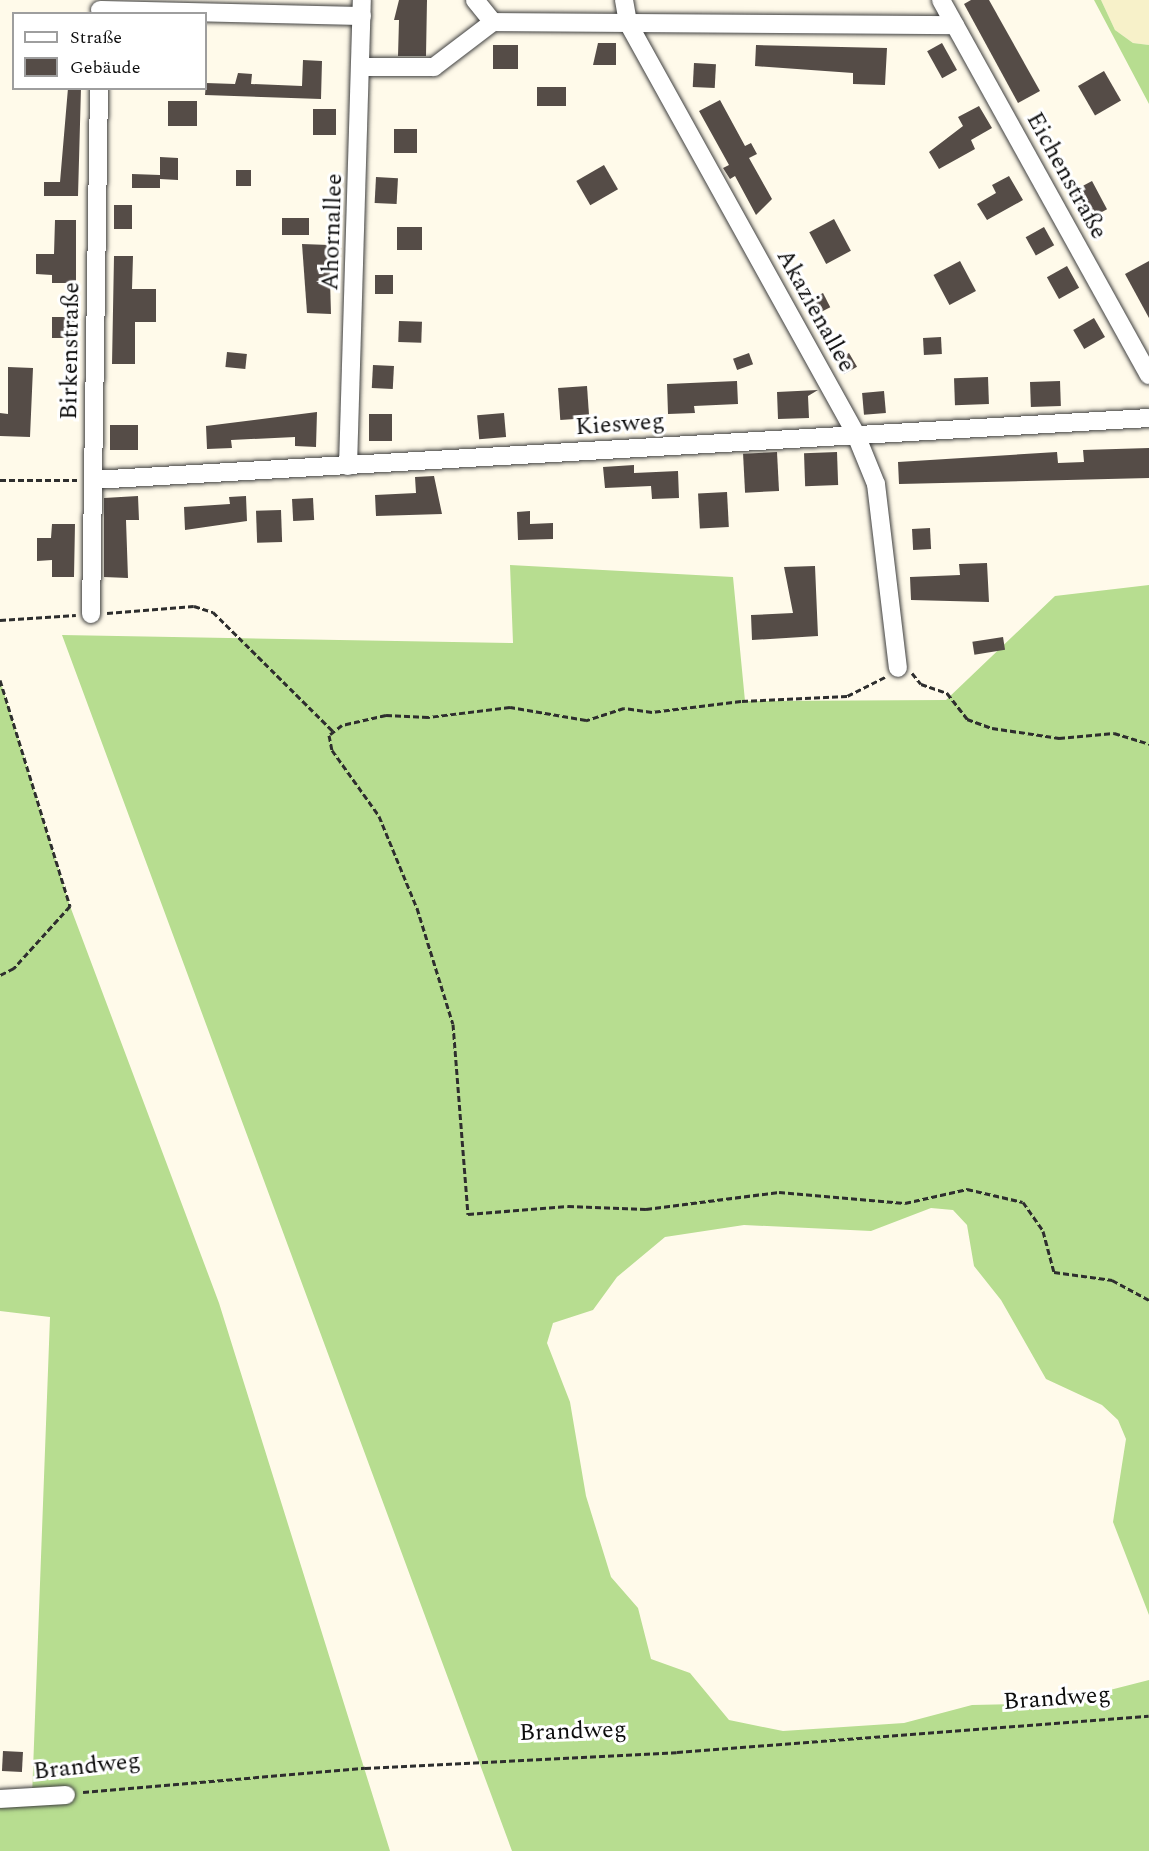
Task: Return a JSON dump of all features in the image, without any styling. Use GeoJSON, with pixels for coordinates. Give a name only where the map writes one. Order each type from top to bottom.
{"type":"FeatureCollection","features":[{"type":"Feature","properties":{"kind":"street"},"geometry":{"type":"LineString","coordinates":[[475,0],[493,22]]}},
{"type":"Feature","properties":{"kind":"street","name":"Akazienallee"},"geometry":{"type":"LineString","coordinates":[[624,0],[627,23],[856,435],[876,484],[898,668]]}},
{"type":"Feature","properties":{"kind":"street","name":"Eichenstraße"},"geometry":{"type":"LineString","coordinates":[[941,0],[1149,375]]}},
{"type":"Feature","properties":{"kind":"street"},"geometry":{"type":"LineString","coordinates":[[100,8],[362,8]]}},
{"type":"Feature","properties":{"kind":"street","name":"Ahornallee"},"geometry":{"type":"LineString","coordinates":[[348,466],[363,67],[362,8]]}},
{"type":"Feature","properties":{"kind":"street"},"geometry":{"type":"LineString","coordinates":[[363,67],[434,67],[493,22],[955,26]]}},
{"type":"Feature","properties":{"kind":"street","name":"Birkenstraße"},"geometry":{"type":"LineString","coordinates":[[92,614],[99,90]]}},
{"type":"Feature","properties":{"kind":"street","name":"Kiesweg"},"geometry":{"type":"LineString","coordinates":[[93,480],[1149,418]]}},
{"type":"Feature","properties":{"kind":"street","name":"Brandweg"},"geometry":{"type":"LineString","coordinates":[[0,1799],[66,1795]]}},
{"type":"Feature","properties":{"kind":"path"},"geometry":{"type":"LineString","coordinates":[[0,480],[93,480]]}},
{"type":"Feature","properties":{"kind":"path"},"geometry":{"type":"LineString","coordinates":[[0,620],[194,606],[213,612],[333,731]]}},
{"type":"Feature","properties":{"kind":"path"},"geometry":{"type":"LineString","coordinates":[[1149,744],[1114,734],[1059,738],[992,728],[967,719],[947,693],[898,668],[847,696],[741,701],[652,712],[624,708],[586,720],[510,707],[428,717],[386,715],[333,731],[329,735],[332,750],[379,816],[417,908],[453,1024],[468,1214],[568,1206],[646,1209],[779,1192],[905,1203],[967,1189],[1023,1203],[1043,1231],[1054,1272],[1120,1283],[1149,1299]]}},
{"type":"Feature","properties":{"kind":"path"},"geometry":{"type":"LineString","coordinates":[[0,680],[70,906],[14,968],[0,975]]}},
{"type":"Feature","properties":{"kind":"path","name":"Brandweg"},"geometry":{"type":"LineString","coordinates":[[66,1795],[236,1777],[676,1752],[1149,1716]]}},
{"type":"Feature","properties":{"kind":"shaded area"},"geometry":{"type":"Polygon","coordinates":[[[1101,0],[1149,0],[1149,45],[1133,43],[1115,30],[1101,0]]]}},
{"type":"Feature","properties":{"kind":"green space"},"geometry":{"type":"Polygon","coordinates":[[[1094,0],[1101,0],[1115,30],[1133,43],[1149,45],[1149,104],[1094,0]]]}},
{"type":"Feature","properties":{"kind":"green space"},"geometry":{"type":"Polygon","coordinates":[[[510,565],[733,577],[745,701],[946,700],[1055,596],[1149,585],[1149,1615],[1113,1522],[1126,1439],[1118,1420],[1102,1405],[1046,1379],[1001,1300],[974,1266],[967,1225],[953,1210],[931,1208],[871,1231],[744,1225],[665,1237],[617,1277],[593,1310],[553,1323],[547,1343],[570,1402],[586,1496],[611,1577],[638,1608],[651,1659],[690,1673],[729,1720],[783,1731],[904,1723],[972,1705],[1059,1703],[1149,1680],[1149,1851],[512,1851],[62,635],[513,643],[510,565]]]}},
{"type":"Feature","properties":{"kind":"green space"},"geometry":{"type":"Polygon","coordinates":[[[0,680],[70,906],[219,1303],[390,1851],[0,1851],[0,1799],[32,1797],[50,1317],[0,1311],[0,680]]]}},
{"type":"Feature","properties":{"kind":"building"},"geometry":{"type":"Polygon","coordinates":[[[399,0],[427,0],[426,56],[398,56],[399,20],[394,20],[399,0]]]}},
{"type":"Feature","properties":{"kind":"building"},"geometry":{"type":"Polygon","coordinates":[[[971,0],[989,0],[1040,91],[1018,103],[964,4],[971,0]]]}},
{"type":"Feature","properties":{"kind":"building"},"geometry":{"type":"Polygon","coordinates":[[[598,43],[616,43],[616,65],[593,65],[598,43]]]}},
{"type":"Feature","properties":{"kind":"building"},"geometry":{"type":"Polygon","coordinates":[[[942,43],[957,70],[942,78],[927,51],[942,43]]]}},
{"type":"Feature","properties":{"kind":"building"},"geometry":{"type":"Polygon","coordinates":[[[493,45],[518,45],[518,69],[493,69],[493,45]]]}},
{"type":"Feature","properties":{"kind":"building"},"geometry":{"type":"Polygon","coordinates":[[[756,45],[887,48],[885,85],[853,84],[853,73],[755,66],[756,45]]]}},
{"type":"Feature","properties":{"kind":"building"},"geometry":{"type":"Polygon","coordinates":[[[303,60],[322,61],[321,99],[205,95],[207,83],[235,84],[238,73],[252,74],[251,84],[302,86],[303,60]]]}},
{"type":"Feature","properties":{"kind":"building"},"geometry":{"type":"Polygon","coordinates":[[[694,63],[716,64],[715,88],[693,87],[694,63]]]}},
{"type":"Feature","properties":{"kind":"building"},"geometry":{"type":"Polygon","coordinates":[[[1104,71],[1121,100],[1095,115],[1078,86],[1104,71]]]}},
{"type":"Feature","properties":{"kind":"building"},"geometry":{"type":"Polygon","coordinates":[[[537,87],[566,87],[566,106],[537,106],[537,87]]]}},
{"type":"Feature","properties":{"kind":"building"},"geometry":{"type":"Polygon","coordinates":[[[68,90],[81,90],[78,196],[44,196],[44,182],[60,182],[68,90]]]}},
{"type":"Feature","properties":{"kind":"building"},"geometry":{"type":"Polygon","coordinates":[[[720,100],[745,146],[751,143],[757,154],[749,158],[772,199],[756,215],[735,176],[730,179],[723,168],[729,165],[699,111],[720,100]]]}},
{"type":"Feature","properties":{"kind":"building"},"geometry":{"type":"Polygon","coordinates":[[[168,101],[197,101],[197,126],[168,126],[168,101]]]}},
{"type":"Feature","properties":{"kind":"building"},"geometry":{"type":"Polygon","coordinates":[[[979,106],[992,128],[971,140],[975,149],[939,169],[929,152],[963,126],[958,117],[979,106]]]}},
{"type":"Feature","properties":{"kind":"building"},"geometry":{"type":"Polygon","coordinates":[[[313,109],[336,109],[336,135],[313,135],[313,109]]]}},
{"type":"Feature","properties":{"kind":"building"},"geometry":{"type":"Polygon","coordinates":[[[394,129],[417,129],[417,153],[394,153],[394,129]]]}},
{"type":"Feature","properties":{"kind":"building"},"geometry":{"type":"Polygon","coordinates":[[[160,157],[178,158],[178,180],[160,179],[160,188],[132,188],[132,174],[160,175],[160,157]]]}},
{"type":"Feature","properties":{"kind":"building"},"geometry":{"type":"Polygon","coordinates":[[[604,165],[618,189],[590,205],[576,181],[604,165]]]}},
{"type":"Feature","properties":{"kind":"building"},"geometry":{"type":"Polygon","coordinates":[[[236,170],[251,170],[251,186],[236,186],[236,170]]]}},
{"type":"Feature","properties":{"kind":"building"},"geometry":{"type":"Polygon","coordinates":[[[1009,176],[1023,200],[987,220],[977,204],[996,193],[992,185],[1009,176]]]}},
{"type":"Feature","properties":{"kind":"building"},"geometry":{"type":"Polygon","coordinates":[[[376,177],[398,178],[397,204],[375,203],[376,177]]]}},
{"type":"Feature","properties":{"kind":"building"},"geometry":{"type":"Polygon","coordinates":[[[1092,181],[1107,209],[1083,222],[1068,194],[1092,181]]]}},
{"type":"Feature","properties":{"kind":"building"},"geometry":{"type":"Polygon","coordinates":[[[114,205],[132,205],[132,229],[114,229],[114,205]]]}},
{"type":"Feature","properties":{"kind":"building"},"geometry":{"type":"Polygon","coordinates":[[[282,218],[309,218],[309,235],[282,235],[282,218]]]}},
{"type":"Feature","properties":{"kind":"building"},"geometry":{"type":"Polygon","coordinates":[[[834,219],[851,251],[826,264],[809,232],[834,219]]]}},
{"type":"Feature","properties":{"kind":"building"},"geometry":{"type":"Polygon","coordinates":[[[55,220],[76,220],[76,283],[52,283],[52,275],[36,274],[36,254],[54,254],[55,220]]]}},
{"type":"Feature","properties":{"kind":"building"},"geometry":{"type":"Polygon","coordinates":[[[397,227],[422,227],[422,250],[397,250],[397,227]]]}},
{"type":"Feature","properties":{"kind":"building"},"geometry":{"type":"Polygon","coordinates":[[[1044,227],[1054,245],[1036,256],[1026,237],[1044,227]]]}},
{"type":"Feature","properties":{"kind":"building"},"geometry":{"type":"Polygon","coordinates":[[[302,244],[329,245],[331,314],[307,313],[302,244]]]}},
{"type":"Feature","properties":{"kind":"building"},"geometry":{"type":"Polygon","coordinates":[[[114,256],[133,256],[132,289],[156,289],[156,322],[135,322],[135,364],[112,364],[114,256]]]}},
{"type":"Feature","properties":{"kind":"building"},"geometry":{"type":"Polygon","coordinates":[[[960,261],[976,291],[949,305],[934,275],[960,261]]]}},
{"type":"Feature","properties":{"kind":"building"},"geometry":{"type":"Polygon","coordinates":[[[1149,261],[1149,318],[1125,274],[1149,261]]]}},
{"type":"Feature","properties":{"kind":"building"},"geometry":{"type":"Polygon","coordinates":[[[1067,266],[1079,288],[1059,299],[1047,277],[1067,266]]]}},
{"type":"Feature","properties":{"kind":"building"},"geometry":{"type":"Polygon","coordinates":[[[375,275],[393,275],[393,294],[375,294],[375,275]]]}},
{"type":"Feature","properties":{"kind":"building"},"geometry":{"type":"Polygon","coordinates":[[[823,293],[830,307],[811,317],[803,303],[823,293]]]}},
{"type":"Feature","properties":{"kind":"building"},"geometry":{"type":"Polygon","coordinates":[[[52,317],[75,317],[75,338],[52,338],[52,317]]]}},
{"type":"Feature","properties":{"kind":"building"},"geometry":{"type":"Polygon","coordinates":[[[1094,318],[1105,337],[1084,349],[1073,330],[1094,318]]]}},
{"type":"Feature","properties":{"kind":"building"},"geometry":{"type":"Polygon","coordinates":[[[399,321],[422,322],[421,343],[398,342],[399,321]]]}},
{"type":"Feature","properties":{"kind":"building"},"geometry":{"type":"Polygon","coordinates":[[[941,337],[942,354],[924,355],[923,338],[941,337]]]}},
{"type":"Feature","properties":{"kind":"building"},"geometry":{"type":"Polygon","coordinates":[[[227,352],[247,354],[245,369],[225,367],[227,352]]]}},
{"type":"Feature","properties":{"kind":"building"},"geometry":{"type":"Polygon","coordinates":[[[749,353],[753,364],[737,370],[733,359],[749,353]]]}},
{"type":"Feature","properties":{"kind":"building"},"geometry":{"type":"Polygon","coordinates":[[[849,353],[857,367],[844,374],[836,360],[849,353]]]}},
{"type":"Feature","properties":{"kind":"building"},"geometry":{"type":"Polygon","coordinates":[[[373,365],[394,366],[393,389],[372,388],[373,365]]]}},
{"type":"Feature","properties":{"kind":"building"},"geometry":{"type":"Polygon","coordinates":[[[8,367],[33,368],[30,437],[0,436],[0,413],[8,414],[8,367]]]}},
{"type":"Feature","properties":{"kind":"building"},"geometry":{"type":"Polygon","coordinates":[[[988,377],[989,404],[955,405],[954,378],[988,377]]]}},
{"type":"Feature","properties":{"kind":"building"},"geometry":{"type":"Polygon","coordinates":[[[737,381],[738,404],[694,406],[695,413],[668,414],[667,384],[737,381]]]}},
{"type":"Feature","properties":{"kind":"building"},"geometry":{"type":"Polygon","coordinates":[[[1060,381],[1061,406],[1031,407],[1030,382],[1060,381]]]}},
{"type":"Feature","properties":{"kind":"building"},"geometry":{"type":"Polygon","coordinates":[[[587,386],[589,418],[560,420],[558,388],[587,386]]]}},
{"type":"Feature","properties":{"kind":"building"},"geometry":{"type":"Polygon","coordinates":[[[818,390],[808,396],[809,418],[778,419],[777,392],[818,390]]]}},
{"type":"Feature","properties":{"kind":"building"},"geometry":{"type":"Polygon","coordinates":[[[884,391],[886,413],[864,415],[862,393],[884,391]]]}},
{"type":"Feature","properties":{"kind":"building"},"geometry":{"type":"Polygon","coordinates":[[[317,412],[316,447],[295,446],[295,437],[231,440],[232,448],[207,449],[206,426],[317,412]]]}},
{"type":"Feature","properties":{"kind":"building"},"geometry":{"type":"Polygon","coordinates":[[[504,413],[506,437],[479,439],[477,415],[504,413]]]}},
{"type":"Feature","properties":{"kind":"building"},"geometry":{"type":"Polygon","coordinates":[[[369,414],[392,414],[392,441],[369,441],[369,414]]]}},
{"type":"Feature","properties":{"kind":"building"},"geometry":{"type":"Polygon","coordinates":[[[110,425],[138,425],[138,450],[110,450],[110,425]]]}},
{"type":"Feature","properties":{"kind":"building"},"geometry":{"type":"Polygon","coordinates":[[[1149,448],[1149,478],[899,484],[898,462],[1057,452],[1058,463],[1084,462],[1083,450],[1149,448]]]}},
{"type":"Feature","properties":{"kind":"building"},"geometry":{"type":"Polygon","coordinates":[[[777,452],[779,491],[745,493],[743,454],[777,452]]]}},
{"type":"Feature","properties":{"kind":"building"},"geometry":{"type":"Polygon","coordinates":[[[837,452],[838,485],[805,486],[804,453],[837,452]]]}},
{"type":"Feature","properties":{"kind":"building"},"geometry":{"type":"Polygon","coordinates":[[[634,465],[634,473],[678,471],[679,498],[652,499],[651,486],[605,488],[603,467],[634,465]]]}},
{"type":"Feature","properties":{"kind":"building"},"geometry":{"type":"Polygon","coordinates":[[[434,476],[442,514],[376,516],[375,495],[416,493],[415,477],[434,476]]]}},
{"type":"Feature","properties":{"kind":"building"},"geometry":{"type":"Polygon","coordinates":[[[727,492],[729,527],[700,528],[698,494],[727,492]]]}},
{"type":"Feature","properties":{"kind":"building"},"geometry":{"type":"Polygon","coordinates":[[[138,496],[139,520],[126,520],[128,578],[104,577],[104,498],[138,496]]]}},
{"type":"Feature","properties":{"kind":"building"},"geometry":{"type":"Polygon","coordinates":[[[246,496],[247,521],[185,530],[184,507],[230,504],[229,497],[246,496]]]}},
{"type":"Feature","properties":{"kind":"building"},"geometry":{"type":"Polygon","coordinates":[[[313,498],[314,520],[293,521],[292,499],[313,498]]]}},
{"type":"Feature","properties":{"kind":"building"},"geometry":{"type":"Polygon","coordinates":[[[281,510],[282,542],[257,543],[256,511],[281,510]]]}},
{"type":"Feature","properties":{"kind":"building"},"geometry":{"type":"Polygon","coordinates":[[[530,511],[530,524],[553,523],[553,539],[518,540],[517,512],[530,511]]]}},
{"type":"Feature","properties":{"kind":"building"},"geometry":{"type":"Polygon","coordinates":[[[52,524],[75,524],[74,577],[52,577],[52,560],[37,561],[37,538],[51,538],[52,524]]]}},
{"type":"Feature","properties":{"kind":"building"},"geometry":{"type":"Polygon","coordinates":[[[930,528],[931,549],[913,550],[912,529],[930,528]]]}},
{"type":"Feature","properties":{"kind":"building"},"geometry":{"type":"Polygon","coordinates":[[[987,563],[989,602],[911,600],[910,577],[960,575],[959,564],[987,563]]]}},
{"type":"Feature","properties":{"kind":"building"},"geometry":{"type":"Polygon","coordinates":[[[815,566],[818,636],[752,640],[751,615],[793,613],[784,567],[815,566]]]}},
{"type":"Feature","properties":{"kind":"building"},"geometry":{"type":"Polygon","coordinates":[[[1003,637],[1005,650],[974,655],[972,642],[1003,637]]]}},
{"type":"Feature","properties":{"kind":"building"},"geometry":{"type":"Polygon","coordinates":[[[3,1751],[23,1752],[22,1772],[2,1771],[3,1751]]]}}]}
